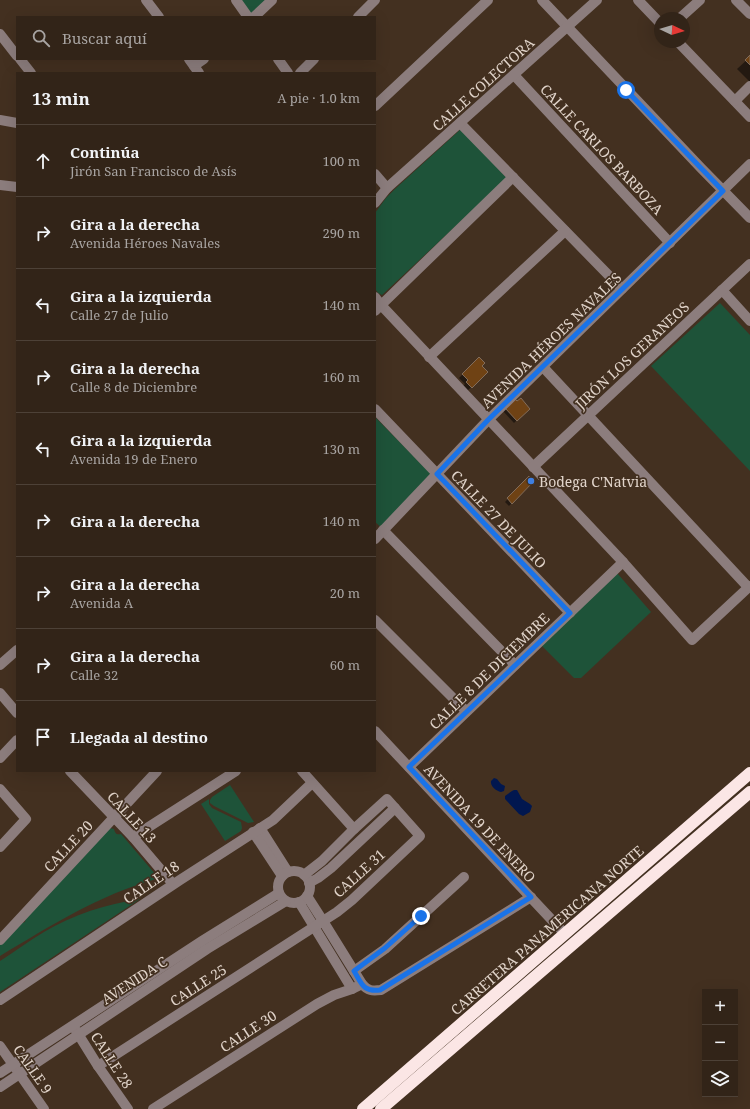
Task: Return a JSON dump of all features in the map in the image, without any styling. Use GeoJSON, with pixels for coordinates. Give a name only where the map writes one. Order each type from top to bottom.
{"type":"FeatureCollection","features":[{"type":"Feature","properties":{"kind":"highway","name":"CARRETERA PANAMERICANA NORTE"},"geometry":{"type":"LineString","coordinates":[[363,1109],[750,773]]}},
{"type":"Feature","properties":{"kind":"highway","name":"CARRETERA PANAMERICANA NORTE"},"geometry":{"type":"LineString","coordinates":[[381,1109],[750,792]]}},
{"type":"Feature","properties":{"kind":"street"},"geometry":{"type":"LineString","coordinates":[[146,0],[158,16]]}},
{"type":"Feature","properties":{"kind":"street"},"geometry":{"type":"LineString","coordinates":[[236,0],[247,16]]}},
{"type":"Feature","properties":{"kind":"street"},"geometry":{"type":"LineString","coordinates":[[255,16],[272,0]]}},
{"type":"Feature","properties":{"kind":"street"},"geometry":{"type":"LineString","coordinates":[[359,16],[375,0]]}},
{"type":"Feature","properties":{"kind":"street"},"geometry":{"type":"LineString","coordinates":[[376,105],[488,0]]}},
{"type":"Feature","properties":{"kind":"street"},"geometry":{"type":"LineString","coordinates":[[542,0],[750,218]]}},
{"type":"Feature","properties":{"kind":"street","name":"CALLE COLECTORA"},"geometry":{"type":"LineString","coordinates":[[376,202],[387,188],[597,0]]}},
{"type":"Feature","properties":{"kind":"street"},"geometry":{"type":"LineString","coordinates":[[638,0],[654,17]]}},
{"type":"Feature","properties":{"kind":"street"},"geometry":{"type":"LineString","coordinates":[[687,12],[700,0]]}},
{"type":"Feature","properties":{"kind":"street"},"geometry":{"type":"LineString","coordinates":[[736,0],[750,14]]}},
{"type":"Feature","properties":{"kind":"street"},"geometry":{"type":"LineString","coordinates":[[0,34],[16,55]]}},
{"type":"Feature","properties":{"kind":"street"},"geometry":{"type":"LineString","coordinates":[[684,48],[750,117]]}},
{"type":"Feature","properties":{"kind":"street"},"geometry":{"type":"LineString","coordinates":[[21,60],[30,72]]}},
{"type":"Feature","properties":{"kind":"street"},"geometry":{"type":"LineString","coordinates":[[194,66],[203,60]]}},
{"type":"Feature","properties":{"kind":"street"},"geometry":{"type":"LineString","coordinates":[[279,60],[287,72]]}},
{"type":"Feature","properties":{"kind":"street"},"geometry":{"type":"LineString","coordinates":[[301,72],[313,60]]}},
{"type":"Feature","properties":{"kind":"street","name":"CALLE CARLOS BARBOZA"},"geometry":{"type":"LineString","coordinates":[[514,75],[670,243]]}},
{"type":"Feature","properties":{"kind":"street"},"geometry":{"type":"LineString","coordinates":[[735,101],[750,86]]}},
{"type":"Feature","properties":{"kind":"street"},"geometry":{"type":"LineString","coordinates":[[0,120],[16,123]]}},
{"type":"Feature","properties":{"kind":"street"},"geometry":{"type":"LineString","coordinates":[[460,123],[622,289]]}},
{"type":"Feature","properties":{"kind":"street","name":"AVENIDA HÉROES NAVALES"},"geometry":{"type":"LineString","coordinates":[[378,534],[488,420],[750,164]]}},
{"type":"Feature","properties":{"kind":"street"},"geometry":{"type":"LineString","coordinates":[[376,175],[387,188]]}},
{"type":"Feature","properties":{"kind":"street"},"geometry":{"type":"LineString","coordinates":[[513,177],[377,304],[623,562],[692,640],[749,587],[543,367]]}},
{"type":"Feature","properties":{"kind":"street"},"geometry":{"type":"LineString","coordinates":[[0,185],[16,187]]}},
{"type":"Feature","properties":{"kind":"street"},"geometry":{"type":"LineString","coordinates":[[429,357],[565,231]]}},
{"type":"Feature","properties":{"kind":"street","name":"JIRÓN LOS GERANEOS"},"geometry":{"type":"LineString","coordinates":[[533,467],[750,264]]}},
{"type":"Feature","properties":{"kind":"street"},"geometry":{"type":"LineString","coordinates":[[722,290],[750,321]]}},
{"type":"Feature","properties":{"kind":"street","name":"CALLE 27 DE JULIO"},"geometry":{"type":"LineString","coordinates":[[376,410],[570,613]]}},
{"type":"Feature","properties":{"kind":"street"},"geometry":{"type":"LineString","coordinates":[[378,534],[515,665]]}},
{"type":"Feature","properties":{"kind":"street","name":"CALLE 8 DE DICIEMBRE"},"geometry":{"type":"LineString","coordinates":[[409,767],[623,562]]}},
{"type":"Feature","properties":{"kind":"street"},"geometry":{"type":"LineString","coordinates":[[376,621],[466,711]]}},
{"type":"Feature","properties":{"kind":"street"},"geometry":{"type":"LineString","coordinates":[[0,665],[16,651]]}},
{"type":"Feature","properties":{"kind":"street"},"geometry":{"type":"LineString","coordinates":[[0,693],[16,712]]}},
{"type":"Feature","properties":{"kind":"street","name":"AVENIDA 19 DE ENERO"},"geometry":{"type":"LineString","coordinates":[[376,732],[565,934]]}},
{"type":"Feature","properties":{"kind":"street"},"geometry":{"type":"LineString","coordinates":[[0,758],[16,741]]}},
{"type":"Feature","properties":{"kind":"street","name":"CALLE 13"},"geometry":{"type":"LineString","coordinates":[[71,772],[133,837],[173,884]]}},
{"type":"Feature","properties":{"kind":"street","name":"CALLE 20"},"geometry":{"type":"LineString","coordinates":[[0,940],[114,818],[154,772]]}},
{"type":"Feature","properties":{"kind":"street"},"geometry":{"type":"LineString","coordinates":[[133,837],[234,772]]}},
{"type":"Feature","properties":{"kind":"street"},"geometry":{"type":"LineString","coordinates":[[303,772],[354,829]]}},
{"type":"Feature","properties":{"kind":"street","name":"CALLE 18"},"geometry":{"type":"LineString","coordinates":[[0,1000],[276,817],[312,783]]}},
{"type":"Feature","properties":{"kind":"street"},"geometry":{"type":"LineString","coordinates":[[0,789],[26,819],[0,846]]}},
{"type":"Feature","properties":{"kind":"street"},"geometry":{"type":"LineString","coordinates":[[387,799],[394,808],[318,878],[307,879],[322,861],[387,799]]}},
{"type":"Feature","properties":{"kind":"street","name":"CALLE 31"},"geometry":{"type":"LineString","coordinates":[[314,927],[352,900],[420,836],[394,808]]}},
{"type":"Feature","properties":{"kind":"street"},"geometry":{"type":"LineString","coordinates":[[256,830],[285,874]]}},
{"type":"Feature","properties":{"kind":"street"},"geometry":{"type":"LineString","coordinates":[[296,871],[307,879],[310,888],[307,896],[294,903],[282,897],[278,884],[285,874],[296,871]]}},
{"type":"Feature","properties":{"kind":"street"},"geometry":{"type":"LineString","coordinates":[[354,971],[385,948],[464,877]]}},
{"type":"Feature","properties":{"kind":"street"},"geometry":{"type":"LineString","coordinates":[[307,896],[362,984],[366,989],[374,991],[380,990],[531,897]]}},
{"type":"Feature","properties":{"kind":"street","name":"AVENIDA C"},"geometry":{"type":"LineString","coordinates":[[0,1086],[20,1073],[75,1030],[202,941],[282,897]]}},
{"type":"Feature","properties":{"kind":"street"},"geometry":{"type":"LineString","coordinates":[[298,902],[352,989]]}},
{"type":"Feature","properties":{"kind":"street","name":"CALLE 25"},"geometry":{"type":"LineString","coordinates":[[98,1066],[314,927]]}},
{"type":"Feature","properties":{"kind":"street","name":"CALLE 30"},"geometry":{"type":"LineString","coordinates":[[153,1109],[317,1004],[334,995],[362,984]]}},
{"type":"Feature","properties":{"kind":"street","name":"AVENIDA C"},"geometry":{"type":"LineString","coordinates":[[0,1073],[75,1030]]}},
{"type":"Feature","properties":{"kind":"street","name":"CALLE 28"},"geometry":{"type":"LineString","coordinates":[[75,1030],[128,1109]]}},
{"type":"Feature","properties":{"kind":"street","name":"CALLE 9"},"geometry":{"type":"LineString","coordinates":[[0,1046],[44,1109]]}},
{"type":"Feature","properties":{"kind":"green space"},"geometry":{"type":"Polygon","coordinates":[[[238,0],[267,0],[252,15],[238,0]]]}},
{"type":"Feature","properties":{"kind":"green space"},"geometry":{"type":"Polygon","coordinates":[[[461,129],[507,178],[382,295],[376,290],[376,212],[395,189],[461,129]]]}},
{"type":"Feature","properties":{"kind":"green space"},"geometry":{"type":"Polygon","coordinates":[[[720,303],[750,335],[750,471],[651,366],[720,303]]]}},
{"type":"Feature","properties":{"kind":"green space"},"geometry":{"type":"Polygon","coordinates":[[[376,418],[434,477],[382,528],[376,523],[376,418]]]}},
{"type":"Feature","properties":{"kind":"green space"},"geometry":{"type":"Polygon","coordinates":[[[617,573],[651,612],[581,678],[574,678],[541,645],[617,573]]]}},
{"type":"Feature","properties":{"kind":"green space"},"geometry":{"type":"Polygon","coordinates":[[[230,785],[254,822],[248,823],[210,803],[212,797],[230,785]]]}},
{"type":"Feature","properties":{"kind":"green space"},"geometry":{"type":"Polygon","coordinates":[[[209,799],[209,804],[212,808],[241,822],[241,831],[225,841],[201,804],[209,799]]]}},
{"type":"Feature","properties":{"kind":"green space"},"geometry":{"type":"Polygon","coordinates":[[[110,828],[114,829],[115,833],[121,834],[156,875],[156,879],[95,902],[0,956],[0,944],[19,924],[25,922],[26,917],[110,828]]]}},
{"type":"Feature","properties":{"kind":"green space"},"geometry":{"type":"Polygon","coordinates":[[[140,899],[0,992],[0,961],[27,943],[44,932],[78,915],[102,907],[140,899]]]}},
{"type":"Feature","properties":{"kind":"shaded area"},"geometry":{"type":"Polygon","coordinates":[[[494,778],[505,786],[504,791],[501,792],[492,786],[491,781],[494,778]]]}},
{"type":"Feature","properties":{"kind":"shaded area"},"geometry":{"type":"Polygon","coordinates":[[[514,790],[517,790],[522,799],[532,806],[530,812],[523,816],[519,814],[505,799],[505,796],[514,790]]]}},
{"type":"Feature","properties":{"kind":"building"},"geometry":{"type":"Polygon","coordinates":[[[750,55],[750,65],[745,60],[750,55]]]}},
{"type":"Feature","properties":{"kind":"building"},"geometry":{"type":"Polygon","coordinates":[[[479,357],[485,363],[482,366],[488,372],[472,388],[466,382],[468,380],[462,374],[479,357]]]}},
{"type":"Feature","properties":{"kind":"building"},"geometry":{"type":"Polygon","coordinates":[[[521,398],[530,409],[517,421],[505,408],[515,399],[517,401],[521,398]]]}},
{"type":"Feature","properties":{"kind":"building"},"geometry":{"type":"Polygon","coordinates":[[[529,476],[534,481],[512,504],[507,498],[529,476]]]}},
{"type":"Feature","properties":{"kind":"place","name":"Bodega C'Natvia"},"geometry":{"type":"Point","coordinates":[531,481]}},
{"type":"Feature","properties":{"kind":"route"},"geometry":{"type":"LineString","coordinates":[[421,916],[385,948],[354,971],[366,989],[374,991],[380,990],[531,897],[409,767],[570,613],[437,474],[488,420],[723,191],[626,90]]}}]}
